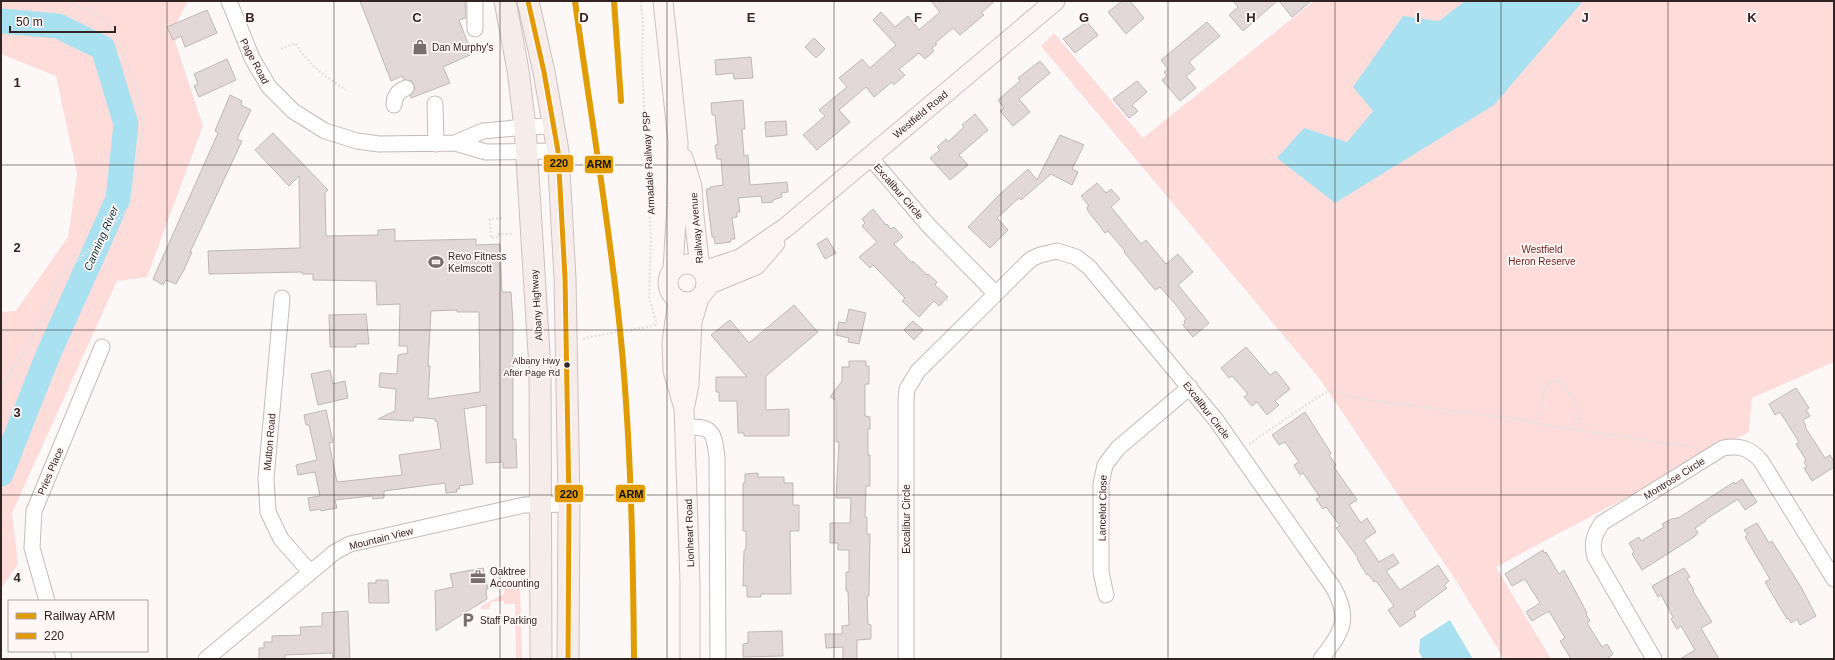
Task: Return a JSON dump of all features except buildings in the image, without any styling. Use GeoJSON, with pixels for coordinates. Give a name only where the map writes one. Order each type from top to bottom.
{"type":"FeatureCollection","features":[{"type":"Feature","properties":{"kind":"highway","name":"Albany Highway"},"geometry":{"type":"LineString","coordinates":[[505,1],[518,70],[525,127],[540,369],[541,659]]}},
{"type":"Feature","properties":{"kind":"highway"},"geometry":{"type":"LineString","coordinates":[[528,1],[544,72],[558,151],[565,278],[569,504],[568,659]]}},
{"type":"Feature","properties":{"kind":"main road","name":"Railway Avenue"},"geometry":{"type":"LineString","coordinates":[[663,1],[671,62],[678,142],[677,204],[673,270]]}},
{"type":"Feature","properties":{"kind":"main road","name":"Railway Avenue"},"geometry":{"type":"LineString","coordinates":[[671,62],[674,1]]}},
{"type":"Feature","properties":{"kind":"main road","name":"Westfield Road"},"geometry":{"type":"LineString","coordinates":[[702,270],[740,259],[785,228],[1055,1]]}},
{"type":"Feature","properties":{"kind":"main road","name":"Railway Avenue"},"geometry":{"type":"LineString","coordinates":[[678,142],[692,186],[694,216],[702,270]]}},
{"type":"Feature","properties":{"kind":"main road","name":"Westfield Road"},"geometry":{"type":"LineString","coordinates":[[701,295],[710,284],[756,264],[774,244],[785,228]]}},
{"type":"Feature","properties":{"kind":"main road"},"geometry":{"type":"LineString","coordinates":[[686,263],[696,265],[702,270],[707,284],[701,295],[688,302],[678,300],[673,296],[668,286],[668,280],[673,270],[686,263]]}},
{"type":"Feature","properties":{"kind":"main road","name":"Lionheart Road"},"geometry":{"type":"LineString","coordinates":[[684,408],[689,385],[692,322],[701,295]]}},
{"type":"Feature","properties":{"kind":"main road","name":"Lionheart Road"},"geometry":{"type":"LineString","coordinates":[[678,300],[672,342],[672,371],[684,408],[690,583],[690,659]]}},
{"type":"Feature","properties":{"kind":"street","name":"Page Road"},"geometry":{"type":"LineString","coordinates":[[229,1],[247,48],[262,77],[275,94],[293,111],[325,131],[357,141],[379,144],[455,143],[486,152],[558,151]]}},
{"type":"Feature","properties":{"kind":"street"},"geometry":{"type":"LineString","coordinates":[[475,1],[475,29]]}},
{"type":"Feature","properties":{"kind":"street"},"geometry":{"type":"LineString","coordinates":[[394,106],[399,92],[406,88]]}},
{"type":"Feature","properties":{"kind":"street"},"geometry":{"type":"LineString","coordinates":[[435,104],[436,144]]}},
{"type":"Feature","properties":{"kind":"street","name":"Page Road"},"geometry":{"type":"LineString","coordinates":[[455,143],[483,131],[554,126]]}},
{"type":"Feature","properties":{"kind":"street","name":"Excalibur Circle"},"geometry":{"type":"LineString","coordinates":[[869,156],[928,225],[995,293]]}},
{"type":"Feature","properties":{"kind":"street","name":"Excalibur Circle"},"geometry":{"type":"LineString","coordinates":[[906,659],[906,394],[910,383],[918,371],[1031,259],[1057,251],[1070,255],[1089,267],[1190,387],[1239,451],[1338,596],[1343,612],[1339,634],[1320,659]]}},
{"type":"Feature","properties":{"kind":"street","name":"Mutton Road"},"geometry":{"type":"LineString","coordinates":[[282,298],[266,478],[268,512],[281,539],[310,572]]}},
{"type":"Feature","properties":{"kind":"street","name":"Pries Place"},"geometry":{"type":"LineString","coordinates":[[47,600],[32,548],[34,511],[102,347]]}},
{"type":"Feature","properties":{"kind":"street","name":"Lancelot Close"},"geometry":{"type":"LineString","coordinates":[[1106,595],[1101,572],[1101,484],[1105,465],[1118,448],[1190,387]]}},
{"type":"Feature","properties":{"kind":"street"},"geometry":{"type":"LineString","coordinates":[[685,427],[701,426],[709,431],[715,439],[717,457],[718,659]]}},
{"type":"Feature","properties":{"kind":"street","name":"Montrose Circle"},"geometry":{"type":"LineString","coordinates":[[1654,659],[1595,557],[1592,541],[1595,533],[1602,523],[1723,448],[1732,446],[1748,450],[1756,455],[1834,579]]}},
{"type":"Feature","properties":{"kind":"street","name":"Mountain View"},"geometry":{"type":"LineString","coordinates":[[206,659],[335,552],[350,544],[517,506],[569,504]]}},
{"type":"Feature","properties":{"kind":"path"},"geometry":{"type":"LineString","coordinates":[[1,387],[31,339],[44,314],[59,277],[100,240],[130,206],[143,126],[138,92],[113,32],[102,17],[68,1]]}},
{"type":"Feature","properties":{"kind":"path","name":"Armadale Railway PSP"},"geometry":{"type":"LineString","coordinates":[[641,1],[643,25],[642,64],[651,240],[649,299],[657,324]]}},
{"type":"Feature","properties":{"kind":"path"},"geometry":{"type":"LineString","coordinates":[[281,49],[296,42],[307,60],[319,72],[346,90]]}},
{"type":"Feature","properties":{"kind":"path"},"geometry":{"type":"LineString","coordinates":[[502,218],[490,219],[491,238],[497,238],[498,234],[516,234]]}},
{"type":"Feature","properties":{"kind":"path"},"geometry":{"type":"LineString","coordinates":[[576,340],[606,332],[638,330],[661,323]]}},
{"type":"Feature","properties":{"kind":"path"},"geometry":{"type":"LineString","coordinates":[[1535,423],[1542,405],[1545,387],[1552,381],[1558,381],[1565,385],[1570,397],[1578,407],[1579,430]]}},
{"type":"Feature","properties":{"kind":"path"},"geometry":{"type":"LineString","coordinates":[[1247,445],[1315,399],[1331,391],[1356,399],[1516,419],[1579,430],[1694,446],[1709,456]]}},
{"type":"Feature","properties":{"kind":"green space"},"geometry":{"type":"Polygon","coordinates":[[[1,1],[188,1],[172,32],[203,126],[147,277],[117,281],[12,513],[18,564],[1,589],[1,312],[16,311],[68,237],[77,174],[56,76],[1,54],[1,1]]]}},
{"type":"Feature","properties":{"kind":"green space","name":"Westfield Heron Reserve"},"geometry":{"type":"Polygon","coordinates":[[[1314,1],[1834,1],[1834,362],[1752,398],[1749,432],[1496,567],[1551,659],[1504,659],[1457,582],[1319,378],[1041,46],[1054,33],[1143,138],[1314,1]]]}},
{"type":"Feature","properties":{"kind":"green space"},"geometry":{"type":"Polygon","coordinates":[[[520,583],[522,659],[516,659],[515,604],[504,604],[504,601],[491,602],[489,609],[481,609],[481,606],[504,594],[504,584],[520,583]]]}},
{"type":"Feature","properties":{"kind":"water"},"geometry":{"type":"Polygon","coordinates":[[[1465,1],[1583,1],[1494,105],[1335,203],[1277,158],[1304,128],[1347,142],[1373,111],[1353,87],[1403,16],[1439,21],[1465,1]]]}},
{"type":"Feature","properties":{"kind":"water"},"geometry":{"type":"Polygon","coordinates":[[[1450,620],[1473,659],[1423,659],[1419,652],[1420,639],[1450,620]]]}},
{"type":"Feature","properties":{"kind":"waterway","name":"Canning River"},"geometry":{"type":"LineString","coordinates":[[1,21],[58,26],[103,48],[126,124],[118,199],[48,355],[1,474]]}},
{"type":"Feature","properties":{"kind":"rail line","name":"ARM"},"geometry":{"type":"LineString","coordinates":[[575,1],[616,289],[624,371],[631,494],[634,659]]}},
{"type":"Feature","properties":{"kind":"rail line","name":"ARM"},"geometry":{"type":"LineString","coordinates":[[614,1],[621,101]]}},
{"type":"Feature","properties":{"kind":"transit line","name":"220"},"geometry":{"type":"LineString","coordinates":[[528,1],[544,72],[558,151],[565,278],[569,504],[568,659]]}},
{"type":"Feature","properties":{"kind":"place","name":"Dan Murphy's"},"geometry":{"type":"Point","coordinates":[420,47]}},
{"type":"Feature","properties":{"kind":"place","name":"Revo Fitness Kelmscott"},"geometry":{"type":"Point","coordinates":[436,262]}},
{"type":"Feature","properties":{"kind":"place","name":"Albany Hwy After Page Rd"},"geometry":{"type":"Point","coordinates":[567,365]}},
{"type":"Feature","properties":{"kind":"place","name":"Oaktree Accounting"},"geometry":{"type":"Point","coordinates":[478,577]}},
{"type":"Feature","properties":{"kind":"place","name":"Staff Parking"},"geometry":{"type":"Point","coordinates":[468,620]}}]}
